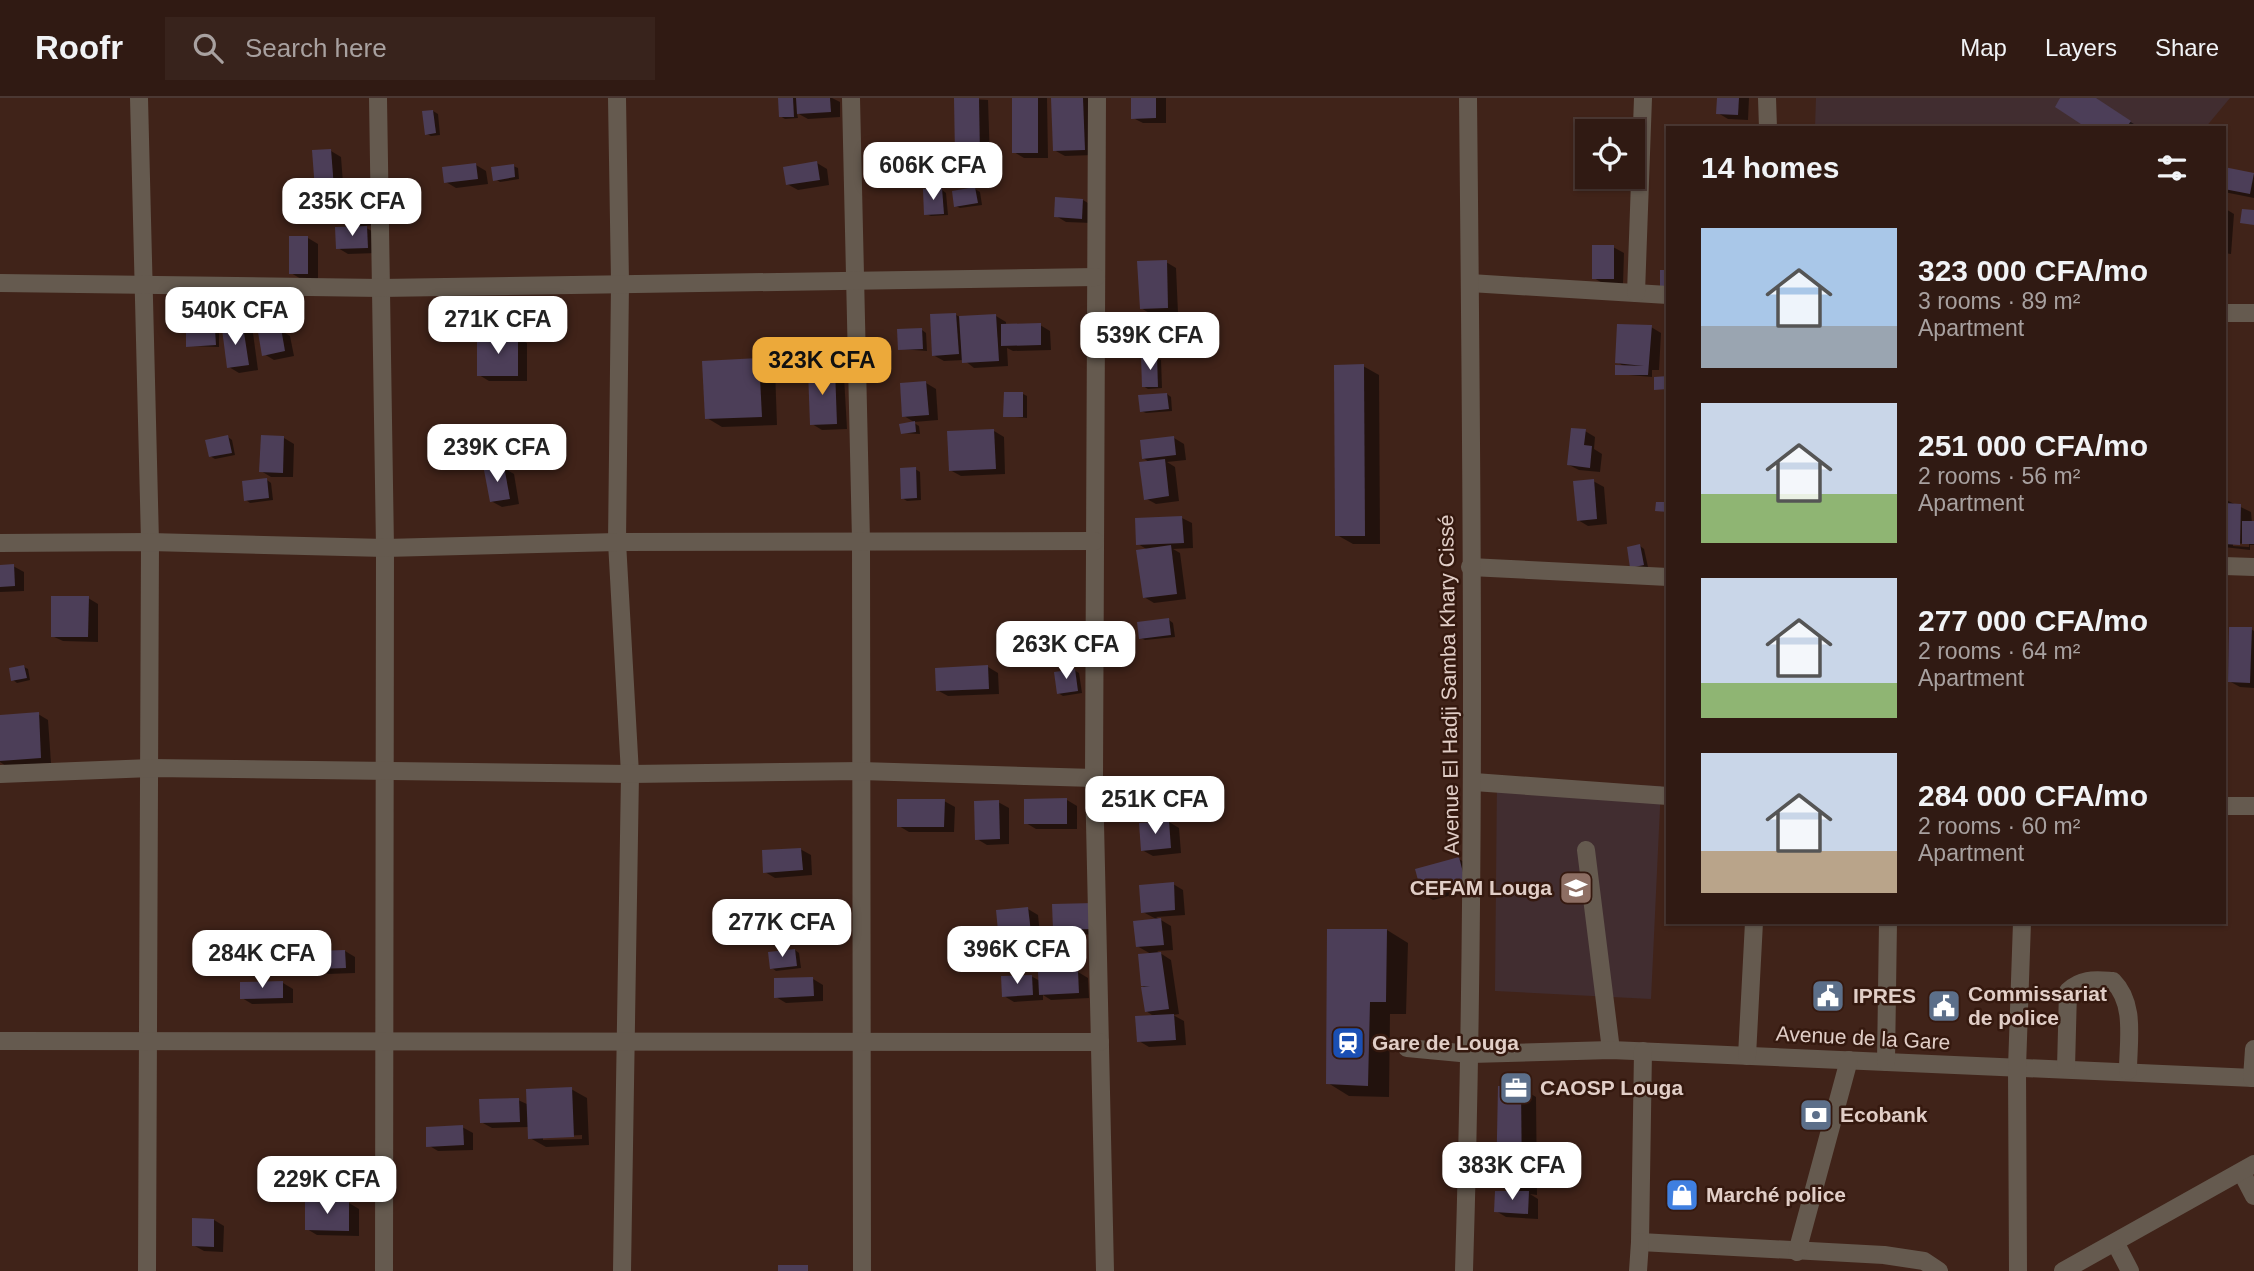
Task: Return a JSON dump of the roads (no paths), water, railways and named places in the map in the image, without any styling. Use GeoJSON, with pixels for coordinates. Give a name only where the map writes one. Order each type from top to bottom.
{"type":"FeatureCollection","features":[{"type":"Feature","properties":{"kind":"street"},"geometry":{"type":"LineString","coordinates":[[139,98],[150,542],[148,1271]]}},
{"type":"Feature","properties":{"kind":"street"},"geometry":{"type":"LineString","coordinates":[[378,98],[385,548],[384,1271]]}},
{"type":"Feature","properties":{"kind":"street"},"geometry":{"type":"LineString","coordinates":[[617,98],[620,283],[617,542],[630,774],[628,1043],[622,1271]]}},
{"type":"Feature","properties":{"kind":"street"},"geometry":{"type":"LineString","coordinates":[[851,98],[861,541],[862,1271]]}},
{"type":"Feature","properties":{"kind":"street"},"geometry":{"type":"LineString","coordinates":[[1097,98],[1094,778],[1105,1271]]}},
{"type":"Feature","properties":{"kind":"street","name":"Avenue El Hadji Samba Khary Cissé"},"geometry":{"type":"LineString","coordinates":[[1464,1271],[1471,1054],[1474,782],[1470,568],[1468,98]]}},
{"type":"Feature","properties":{"kind":"street"},"geometry":{"type":"LineString","coordinates":[[1636,293],[1643,98]]}},
{"type":"Feature","properties":{"kind":"street"},"geometry":{"type":"LineString","coordinates":[[1768,98],[1768,126]]}},
{"type":"Feature","properties":{"kind":"street"},"geometry":{"type":"LineString","coordinates":[[0,282],[381,288],[1096,277]]}},
{"type":"Feature","properties":{"kind":"street"},"geometry":{"type":"LineString","coordinates":[[1470,283],[1666,295]]}},
{"type":"Feature","properties":{"kind":"street"},"geometry":{"type":"LineString","coordinates":[[2226,313],[2254,313]]}},
{"type":"Feature","properties":{"kind":"street"},"geometry":{"type":"LineString","coordinates":[[0,543],[150,542],[385,548],[617,542],[1096,541]]}},
{"type":"Feature","properties":{"kind":"street"},"geometry":{"type":"LineString","coordinates":[[2226,566],[2254,567]]}},
{"type":"Feature","properties":{"kind":"street"},"geometry":{"type":"LineString","coordinates":[[1470,568],[1666,577]]}},
{"type":"Feature","properties":{"kind":"street"},"geometry":{"type":"LineString","coordinates":[[0,774],[150,768],[386,773],[861,771],[1094,778]]}},
{"type":"Feature","properties":{"kind":"street"},"geometry":{"type":"LineString","coordinates":[[1474,782],[1666,796]]}},
{"type":"Feature","properties":{"kind":"street"},"geometry":{"type":"LineString","coordinates":[[2226,806],[2254,806]]}},
{"type":"Feature","properties":{"kind":"street"},"geometry":{"type":"LineString","coordinates":[[1586,849],[1611,1050]]}},
{"type":"Feature","properties":{"kind":"street"},"geometry":{"type":"LineString","coordinates":[[1747,1056],[1754,924]]}},
{"type":"Feature","properties":{"kind":"street"},"geometry":{"type":"LineString","coordinates":[[1885,1062],[1888,924]]}},
{"type":"Feature","properties":{"kind":"street"},"geometry":{"type":"LineString","coordinates":[[2018,1271],[2017,1068],[2022,924]]}},
{"type":"Feature","properties":{"kind":"street"},"geometry":{"type":"LineString","coordinates":[[2066,1068],[2068,991],[2077,983],[2089,980],[2113,981],[2122,990],[2129,1010],[2127,1071]]}},
{"type":"Feature","properties":{"kind":"street"},"geometry":{"type":"LineString","coordinates":[[0,1041],[1100,1042]]}},
{"type":"Feature","properties":{"kind":"street","name":"Avenue de la Gare"},"geometry":{"type":"LineString","coordinates":[[1407,1048],[1471,1054],[1643,1051],[2253,1078]]}},
{"type":"Feature","properties":{"kind":"street"},"geometry":{"type":"LineString","coordinates":[[2253,1078],[2254,1049]]}},
{"type":"Feature","properties":{"kind":"street"},"geometry":{"type":"LineString","coordinates":[[1638,1271],[1643,1051]]}},
{"type":"Feature","properties":{"kind":"street"},"geometry":{"type":"LineString","coordinates":[[1797,1252],[1849,1060]]}},
{"type":"Feature","properties":{"kind":"street"},"geometry":{"type":"LineString","coordinates":[[2063,1271],[2248,1169],[2254,1196]]}},
{"type":"Feature","properties":{"kind":"street"},"geometry":{"type":"LineString","coordinates":[[1640,1242],[1910,1259],[1924,1261],[1939,1271]]}},
{"type":"Feature","properties":{"kind":"street"},"geometry":{"type":"LineString","coordinates":[[2116,1244],[2130,1271]]}},
{"type":"Feature","properties":{"kind":"place","name":"CEFAM Louga"},"geometry":{"type":"Point","coordinates":[1576,888]}},
{"type":"Feature","properties":{"kind":"place","name":"IPRES"},"geometry":{"type":"Point","coordinates":[1828,996]}},
{"type":"Feature","properties":{"kind":"place","name":"Commissariat de police"},"geometry":{"type":"Point","coordinates":[1944,1006]}},
{"type":"Feature","properties":{"kind":"place","name":"Gare de Louga"},"geometry":{"type":"Point","coordinates":[1348,1043]}},
{"type":"Feature","properties":{"kind":"place","name":"CAOSP Louga"},"geometry":{"type":"Point","coordinates":[1516,1088]}},
{"type":"Feature","properties":{"kind":"place","name":"Ecobank"},"geometry":{"type":"Point","coordinates":[1816,1115]}},
{"type":"Feature","properties":{"kind":"place","name":"Marché police"},"geometry":{"type":"Point","coordinates":[1682,1195]}}]}
